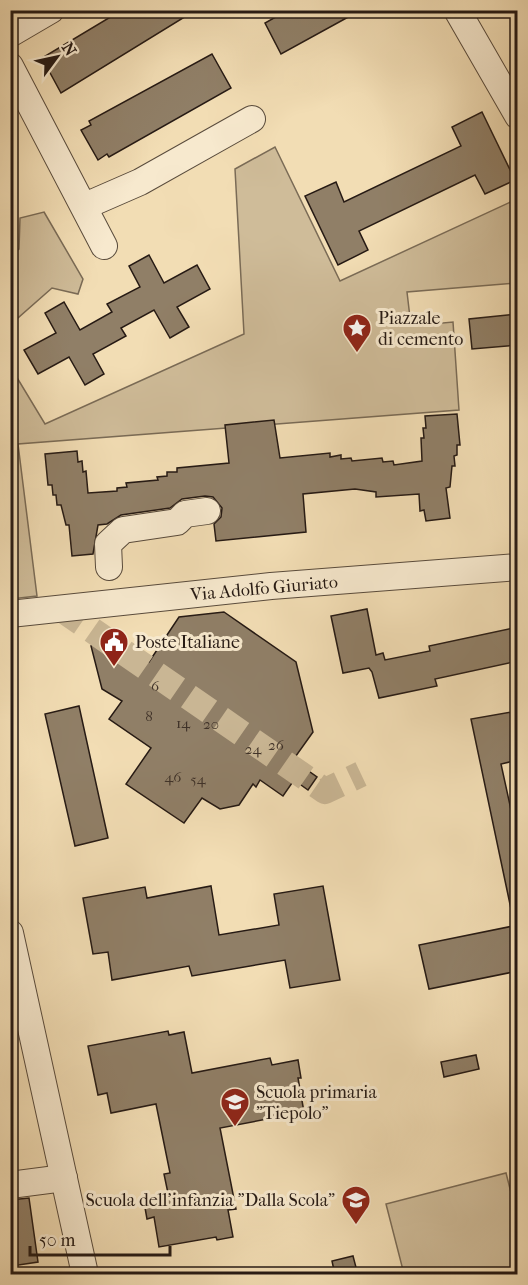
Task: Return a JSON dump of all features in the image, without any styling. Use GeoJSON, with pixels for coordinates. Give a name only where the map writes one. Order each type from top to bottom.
{"type":"FeatureCollection","features":[{"type":"Feature","properties":{"kind":"street"},"geometry":{"type":"LineString","coordinates":[[10,34],[51,10]]}},
{"type":"Feature","properties":{"kind":"street"},"geometry":{"type":"LineString","coordinates":[[457,10],[518,116]]}},
{"type":"Feature","properties":{"kind":"street"},"geometry":{"type":"LineString","coordinates":[[10,66],[104,246]]}},
{"type":"Feature","properties":{"kind":"street"},"geometry":{"type":"LineString","coordinates":[[85,206],[140,182],[252,119]]}},
{"type":"Feature","properties":{"kind":"street"},"geometry":{"type":"LineString","coordinates":[[110,567],[108,544],[123,530],[177,522],[184,514],[207,511]]}},
{"type":"Feature","properties":{"kind":"street","name":"Via Adolfo Giuriato"},"geometry":{"type":"LineString","coordinates":[[10,614],[272,586],[518,567]]}},
{"type":"Feature","properties":{"kind":"street"},"geometry":{"type":"LineString","coordinates":[[10,933],[85,1275]]}},
{"type":"Feature","properties":{"kind":"street"},"geometry":{"type":"LineString","coordinates":[[10,1185],[64,1178]]}},
{"type":"Feature","properties":{"kind":"shaded area"},"geometry":{"type":"Polygon","coordinates":[[[275,147],[340,281],[517,199],[517,283],[407,292],[411,326],[453,322],[459,410],[18,444],[37,596],[11,599],[10,366],[45,424],[244,334],[235,169],[275,147]]]}},
{"type":"Feature","properties":{"kind":"shaded area"},"geometry":{"type":"Polygon","coordinates":[[[44,212],[83,279],[78,294],[52,288],[11,324],[11,254],[19,249],[20,218],[44,212]]]}},
{"type":"Feature","properties":{"kind":"shaded area"},"geometry":{"type":"Polygon","coordinates":[[[506,1173],[517,1216],[517,1274],[404,1274],[386,1204],[506,1173]]]}},
{"type":"Feature","properties":{"kind":"building"},"geometry":{"type":"Polygon","coordinates":[[[122,10],[196,10],[61,93],[42,58],[122,10]]]}},
{"type":"Feature","properties":{"kind":"building"},"geometry":{"type":"Polygon","coordinates":[[[288,10],[361,10],[281,54],[265,23],[288,10]]]}},
{"type":"Feature","properties":{"kind":"building"},"geometry":{"type":"Polygon","coordinates":[[[212,54],[231,88],[109,157],[107,154],[98,160],[81,130],[91,125],[89,121],[212,54]]]}},
{"type":"Feature","properties":{"kind":"building"},"geometry":{"type":"Polygon","coordinates":[[[482,112],[515,180],[485,194],[475,175],[359,231],[368,250],[338,265],[305,196],[336,182],[344,202],[461,146],[452,127],[482,112]]]}},
{"type":"Feature","properties":{"kind":"building"},"geometry":{"type":"Polygon","coordinates":[[[149,255],[164,283],[197,265],[210,289],[177,307],[189,327],[170,338],[154,310],[121,328],[126,336],[93,354],[104,374],[85,385],[69,357],[38,374],[24,350],[56,333],[45,313],[64,302],[80,330],[112,312],[107,304],[140,287],[129,266],[149,255]]]}},
{"type":"Feature","properties":{"kind":"building"},"geometry":{"type":"Polygon","coordinates":[[[518,314],[518,345],[472,349],[469,319],[518,314]]]}},
{"type":"Feature","properties":{"kind":"building"},"geometry":{"type":"Polygon","coordinates":[[[457,414],[460,445],[457,445],[457,455],[454,456],[455,466],[452,466],[450,487],[446,488],[450,518],[426,521],[424,510],[420,511],[419,494],[376,497],[376,492],[355,489],[303,494],[306,532],[216,541],[214,524],[221,517],[222,508],[213,497],[205,496],[182,499],[170,508],[121,515],[107,524],[98,525],[93,554],[72,556],[69,525],[66,525],[61,505],[57,505],[52,485],[48,485],[45,454],[77,451],[78,462],[82,461],[83,472],[86,471],[88,493],[117,491],[117,488],[127,487],[126,483],[158,480],[157,477],[167,476],[167,472],[177,472],[177,468],[229,463],[225,425],[274,420],[280,458],[330,453],[330,457],[341,455],[341,459],[351,458],[352,461],[382,458],[383,462],[393,461],[394,465],[422,461],[421,438],[424,438],[423,428],[426,428],[425,416],[457,414]]]}},
{"type":"Feature","properties":{"kind":"building"},"geometry":{"type":"Polygon","coordinates":[[[367,609],[376,655],[383,653],[385,660],[430,651],[429,646],[518,627],[518,670],[513,662],[435,679],[437,686],[379,698],[369,668],[343,673],[331,616],[367,609]]]}},
{"type":"Feature","properties":{"kind":"building"},"geometry":{"type":"Polygon","coordinates":[[[224,612],[296,662],[313,732],[293,760],[317,777],[308,790],[294,780],[283,796],[260,780],[256,787],[253,784],[239,805],[220,809],[202,798],[184,823],[126,784],[151,748],[109,719],[122,701],[102,689],[91,646],[103,630],[149,662],[179,617],[224,612]]]}},
{"type":"Feature","properties":{"kind":"building"},"geometry":{"type":"Polygon","coordinates":[[[79,706],[108,838],[75,846],[45,714],[79,706]]]}},
{"type":"Feature","properties":{"kind":"building"},"geometry":{"type":"Polygon","coordinates":[[[518,711],[518,760],[501,764],[518,842],[518,908],[511,909],[471,719],[518,711]]]}},
{"type":"Feature","properties":{"kind":"building"},"geometry":{"type":"Polygon","coordinates":[[[211,886],[219,935],[279,925],[274,894],[323,886],[340,980],[290,988],[285,960],[192,976],[189,966],[112,980],[108,952],[93,954],[83,898],[145,887],[147,898],[211,886]]]}},
{"type":"Feature","properties":{"kind":"building"},"geometry":{"type":"Polygon","coordinates":[[[518,925],[518,971],[429,989],[419,945],[518,925]]]}},
{"type":"Feature","properties":{"kind":"building"},"geometry":{"type":"Polygon","coordinates":[[[168,1031],[169,1035],[184,1032],[192,1073],[270,1058],[272,1065],[298,1060],[301,1078],[298,1078],[304,1112],[220,1128],[236,1209],[228,1210],[233,1237],[217,1240],[216,1237],[159,1247],[154,1217],[147,1219],[144,1202],[169,1198],[164,1174],[170,1173],[156,1104],[111,1113],[107,1093],[98,1095],[88,1046],[168,1031]]]}},
{"type":"Feature","properties":{"kind":"building"},"geometry":{"type":"Polygon","coordinates":[[[476,1055],[479,1069],[444,1077],[441,1062],[476,1055]]]}},
{"type":"Feature","properties":{"kind":"building"},"geometry":{"type":"Polygon","coordinates":[[[29,1198],[38,1262],[12,1266],[10,1200],[29,1198]]]}},
{"type":"Feature","properties":{"kind":"building"},"geometry":{"type":"Polygon","coordinates":[[[353,1256],[358,1275],[335,1275],[332,1261],[353,1256]]]}},
{"type":"Feature","properties":{"kind":"tunnel"},"geometry":{"type":"LineString","coordinates":[[60,608],[325,791],[361,774]]}},
{"type":"Feature","properties":{"kind":"place","name":"Piazzale di cemento"},"geometry":{"type":"Point","coordinates":[357,354]}},
{"type":"Feature","properties":{"kind":"place","name":"Poste Italiane"},"geometry":{"type":"Point","coordinates":[114,668]}},
{"type":"Feature","properties":{"kind":"place","name":"Scuola primaria \"Tiepolo\""},"geometry":{"type":"Point","coordinates":[235,1128]}},
{"type":"Feature","properties":{"kind":"place","name":"Scuola dell'infanzia \"Dalla Scola\""},"geometry":{"type":"Point","coordinates":[356,1226]}}]}
